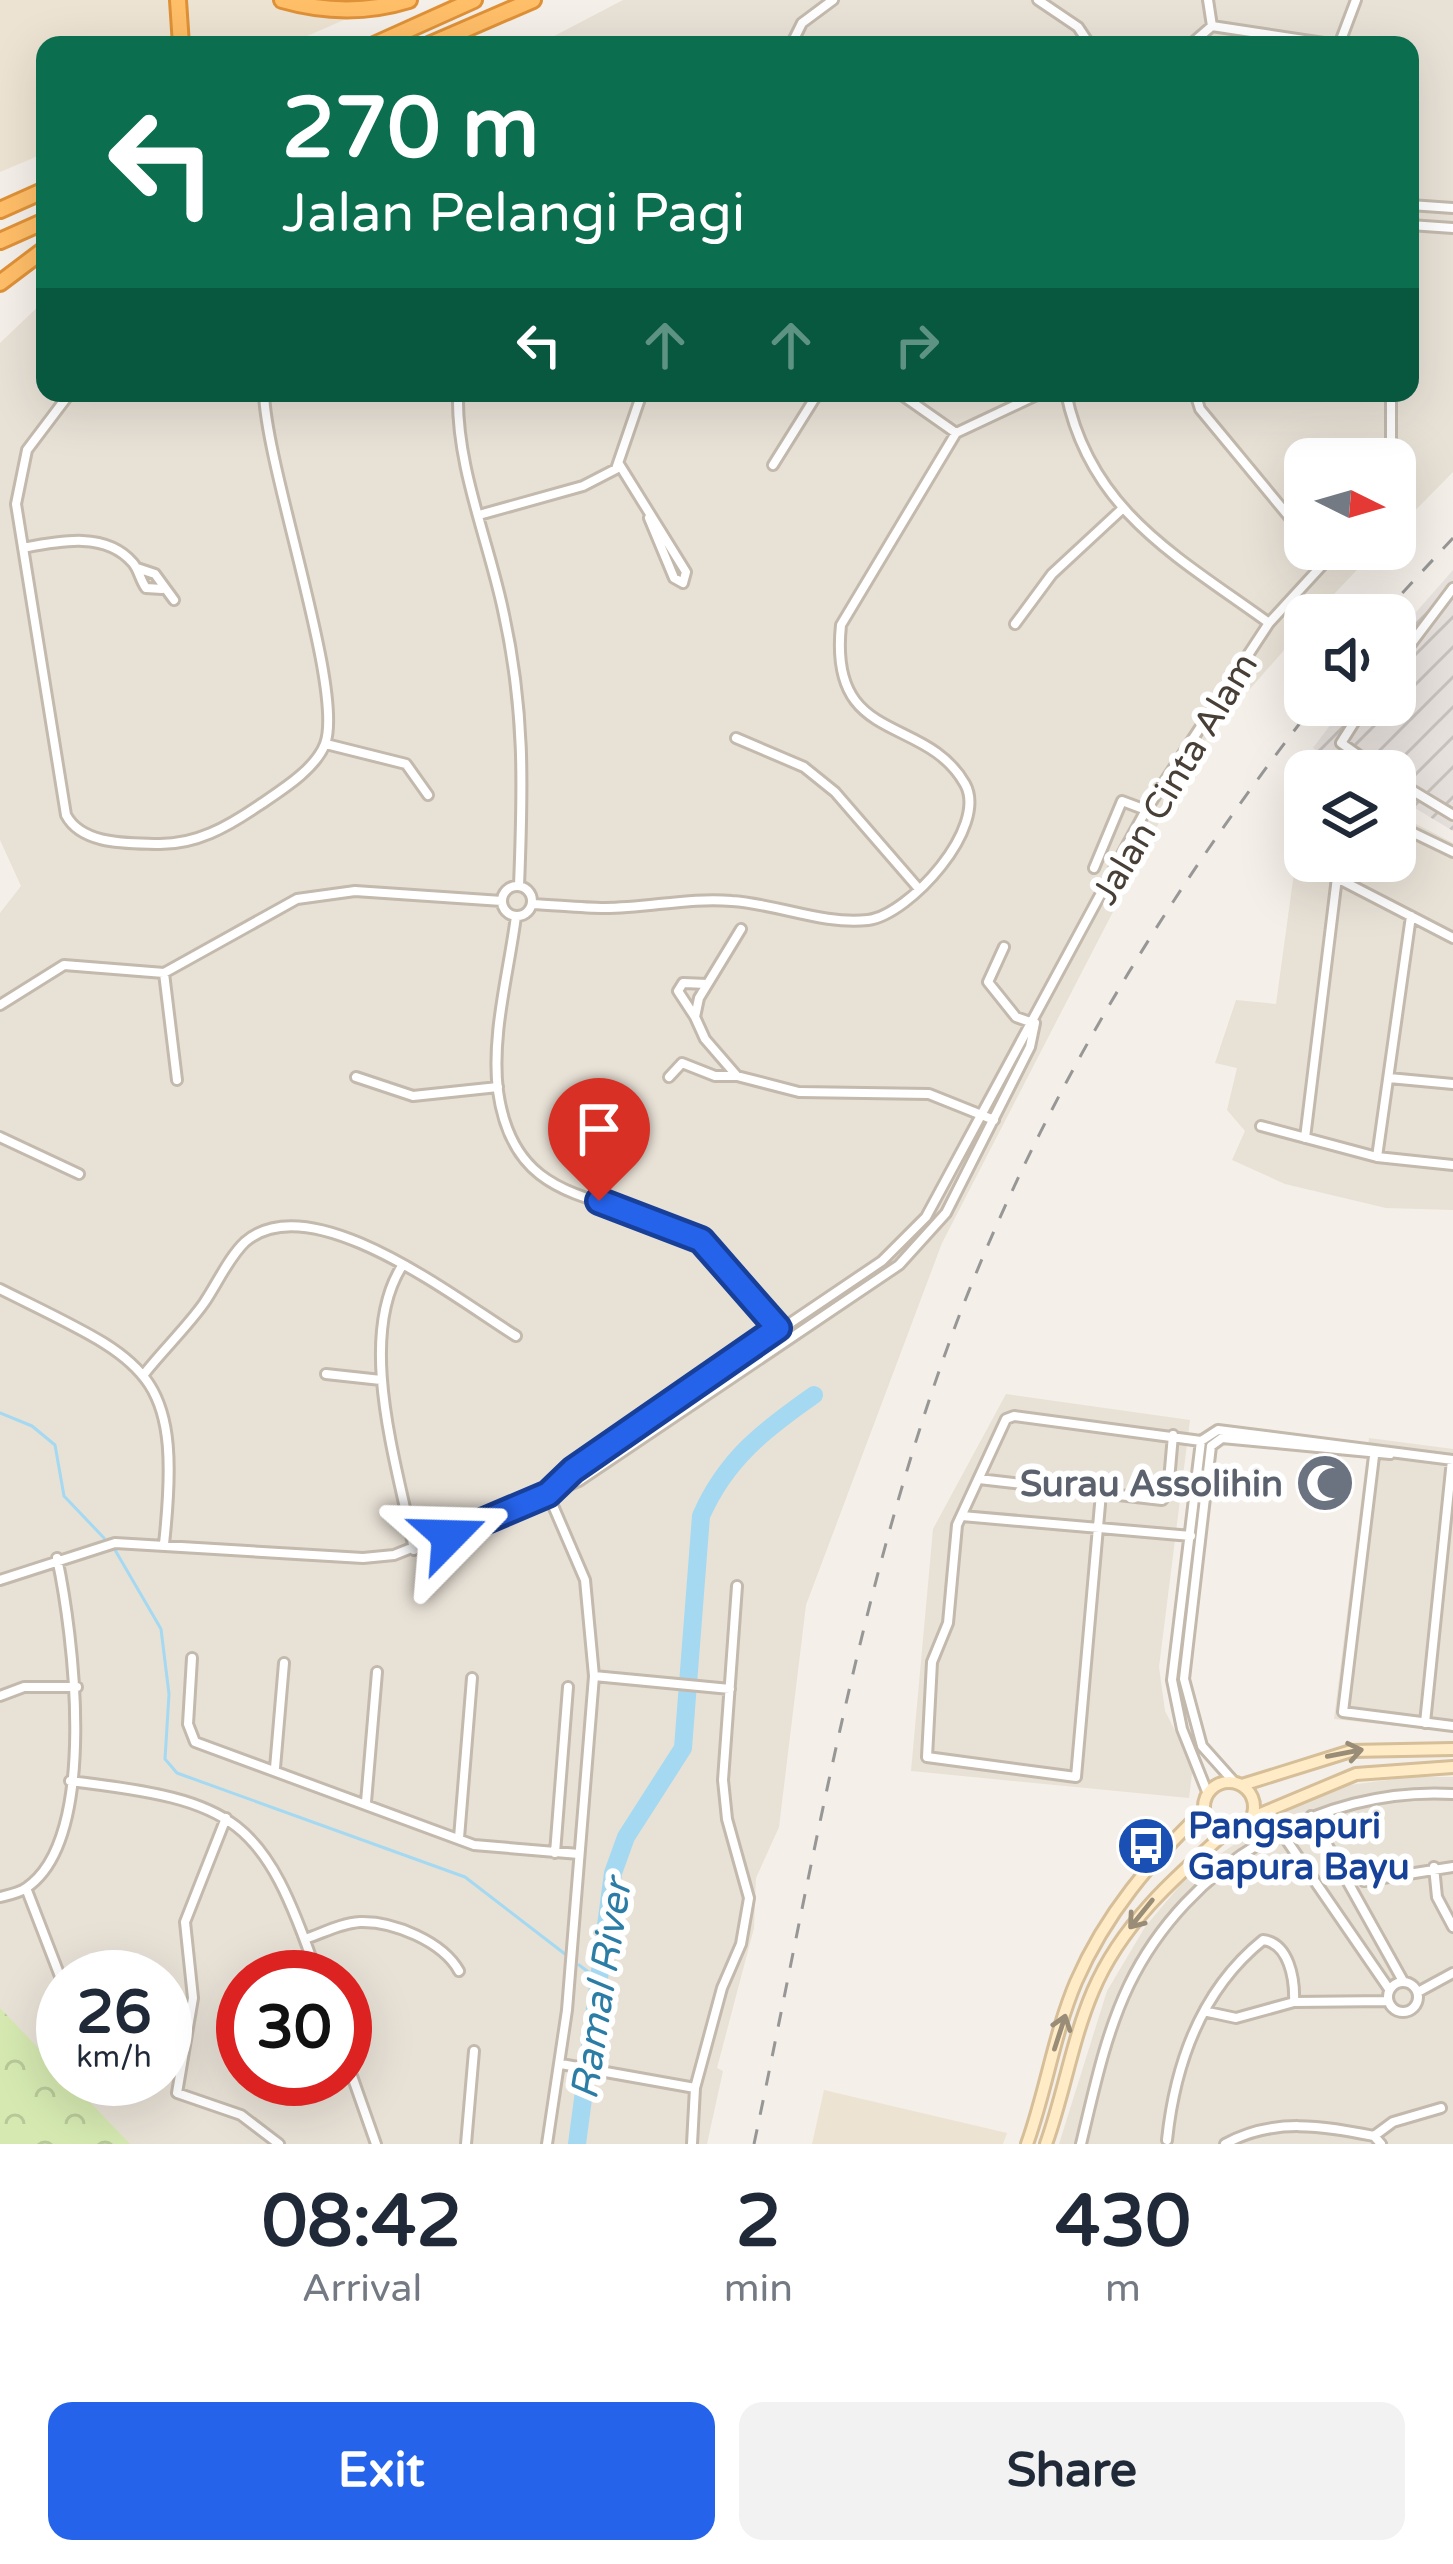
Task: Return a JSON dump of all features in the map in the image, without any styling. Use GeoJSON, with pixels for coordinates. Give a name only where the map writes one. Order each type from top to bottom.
{"type":"FeatureCollection","features":[{"type":"Feature","properties":{"kind":"highway"},"geometry":{"type":"LineString","coordinates":[[178,0],[180,36]]}},
{"type":"Feature","properties":{"kind":"highway"},"geometry":{"type":"LineString","coordinates":[[282,0],[316,10],[385,8],[409,0]]}},
{"type":"Feature","properties":{"kind":"highway"},"geometry":{"type":"LineString","coordinates":[[394,36],[474,0]]}},
{"type":"Feature","properties":{"kind":"highway"},"geometry":{"type":"LineString","coordinates":[[450,36],[533,0]]}},
{"type":"Feature","properties":{"kind":"highway"},"geometry":{"type":"LineString","coordinates":[[4,208],[36,186]]}},
{"type":"Feature","properties":{"kind":"highway"},"geometry":{"type":"LineString","coordinates":[[4,208],[36,194]]}},
{"type":"Feature","properties":{"kind":"highway"},"geometry":{"type":"LineString","coordinates":[[0,241],[36,225]]}},
{"type":"Feature","properties":{"kind":"highway"},"geometry":{"type":"LineString","coordinates":[[0,283],[36,256]]}},
{"type":"Feature","properties":{"kind":"street"},"geometry":{"type":"LineString","coordinates":[[796,36],[802,23],[833,0]]}},
{"type":"Feature","properties":{"kind":"street"},"geometry":{"type":"LineString","coordinates":[[1038,0],[1084,36]]}},
{"type":"Feature","properties":{"kind":"street"},"geometry":{"type":"LineString","coordinates":[[1208,0],[1212,26]]}},
{"type":"Feature","properties":{"kind":"street"},"geometry":{"type":"LineString","coordinates":[[1342,36],[1356,0]]}},
{"type":"Feature","properties":{"kind":"street"},"geometry":{"type":"LineString","coordinates":[[1200,36],[1212,26],[1278,36]]}},
{"type":"Feature","properties":{"kind":"street"},"geometry":{"type":"LineString","coordinates":[[1419,206],[1453,208]]}},
{"type":"Feature","properties":{"kind":"street"},"geometry":{"type":"LineString","coordinates":[[1419,225],[1453,227]]}},
{"type":"Feature","properties":{"kind":"street"},"geometry":{"type":"LineString","coordinates":[[63,402],[27,451],[16,504],[66,815],[80,832],[146,843],[201,838],[274,796],[308,768],[326,744],[321,671],[266,402]]}},
{"type":"Feature","properties":{"kind":"street"},"geometry":{"type":"LineString","coordinates":[[459,402],[462,446],[510,642],[525,743],[519,886]]}},
{"type":"Feature","properties":{"kind":"street"},"geometry":{"type":"LineString","coordinates":[[479,515],[583,486],[618,466],[639,402]]}},
{"type":"Feature","properties":{"kind":"street"},"geometry":{"type":"LineString","coordinates":[[773,465],[812,402]]}},
{"type":"Feature","properties":{"kind":"street"},"geometry":{"type":"LineString","coordinates":[[912,402],[956,433]]}},
{"type":"Feature","properties":{"kind":"street"},"geometry":{"type":"LineString","coordinates":[[778,1328],[701,1240],[563,1190],[527,1168],[508,1139],[498,1087],[516,916],[532,904],[605,908],[730,900],[864,920],[886,914],[919,889],[950,855],[967,824],[968,788],[950,764],[876,721],[851,697],[837,661],[841,626],[956,433],[1022,402]]}},
{"type":"Feature","properties":{"kind":"street"},"geometry":{"type":"LineString","coordinates":[[1068,402],[1074,432],[1121,510],[1269,622]]}},
{"type":"Feature","properties":{"kind":"street"},"geometry":{"type":"LineString","coordinates":[[1198,402],[1284,510]]}},
{"type":"Feature","properties":{"kind":"street"},"geometry":{"type":"LineString","coordinates":[[1391,402],[1391,438]]}},
{"type":"Feature","properties":{"kind":"street"},"geometry":{"type":"LineString","coordinates":[[618,466],[686,572],[683,583],[677,582],[649,519],[618,466]]}},
{"type":"Feature","properties":{"kind":"street"},"geometry":{"type":"LineString","coordinates":[[1015,624],[1052,574],[1121,510]]}},
{"type":"Feature","properties":{"kind":"street"},"geometry":{"type":"LineString","coordinates":[[23,548],[87,541],[117,550],[137,568],[155,574],[162,590],[174,600]]}},
{"type":"Feature","properties":{"kind":"street"},"geometry":{"type":"LineString","coordinates":[[137,568],[146,588],[162,590]]}},
{"type":"Feature","properties":{"kind":"street","name":"Jalan Cinta Alam"},"geometry":{"type":"LineString","coordinates":[[0,1580],[115,1543],[363,1558],[415,1550],[548,1494],[573,1470],[882,1261],[926,1217],[1147,810],[1269,622],[1317,570]]}},
{"type":"Feature","properties":{"kind":"street"},"geometry":{"type":"LineString","coordinates":[[1416,637],[1453,588]]}},
{"type":"Feature","properties":{"kind":"street"},"geometry":{"type":"LineString","coordinates":[[1351,750],[1341,743],[1352,726]]}},
{"type":"Feature","properties":{"kind":"street"},"geometry":{"type":"LineString","coordinates":[[736,738],[804,767],[820,780],[866,824],[919,889]]}},
{"type":"Feature","properties":{"kind":"street"},"geometry":{"type":"LineString","coordinates":[[326,744],[406,764],[428,795]]}},
{"type":"Feature","properties":{"kind":"street"},"geometry":{"type":"LineString","coordinates":[[1416,793],[1453,815]]}},
{"type":"Feature","properties":{"kind":"street"},"geometry":{"type":"LineString","coordinates":[[1094,868],[1122,801],[1147,810]]}},
{"type":"Feature","properties":{"kind":"street"},"geometry":{"type":"LineString","coordinates":[[1416,834],[1453,853]]}},
{"type":"Feature","properties":{"kind":"street"},"geometry":{"type":"LineString","coordinates":[[1305,1138],[1334,882]]}},
{"type":"Feature","properties":{"kind":"street"},"geometry":{"type":"LineString","coordinates":[[1345,882],[1453,938]]}},
{"type":"Feature","properties":{"kind":"street"},"geometry":{"type":"LineString","coordinates":[[516,916],[504,910],[502,901],[505,891],[519,886]]}},
{"type":"Feature","properties":{"kind":"street"},"geometry":{"type":"LineString","coordinates":[[519,886],[531,894],[532,904]]}},
{"type":"Feature","properties":{"kind":"street"},"geometry":{"type":"LineString","coordinates":[[0,1005],[40,975],[64,964],[164,973],[297,899],[355,891],[502,901]]}},
{"type":"Feature","properties":{"kind":"street"},"geometry":{"type":"LineString","coordinates":[[1378,1157],[1411,916]]}},
{"type":"Feature","properties":{"kind":"street"},"geometry":{"type":"LineString","coordinates":[[694,1017],[741,929]]}},
{"type":"Feature","properties":{"kind":"street"},"geometry":{"type":"LineString","coordinates":[[1004,947],[988,982],[1016,1017],[1034,1023]]}},
{"type":"Feature","properties":{"kind":"street"},"geometry":{"type":"LineString","coordinates":[[164,973],[177,1080]]}},
{"type":"Feature","properties":{"kind":"street"},"geometry":{"type":"LineString","coordinates":[[709,984],[683,983],[678,991],[705,1040],[737,1076]]}},
{"type":"Feature","properties":{"kind":"street","name":"Jalan Cinta Alam"},"geometry":{"type":"LineString","coordinates":[[560,1486],[579,1481],[899,1264],[946,1213],[1030,1047],[1034,1023]]}},
{"type":"Feature","properties":{"kind":"street"},"geometry":{"type":"LineString","coordinates":[[669,1077],[682,1063],[715,1076],[737,1076],[799,1092],[929,1094],[994,1120]]}},
{"type":"Feature","properties":{"kind":"street"},"geometry":{"type":"LineString","coordinates":[[356,1077],[413,1096],[498,1087]]}},
{"type":"Feature","properties":{"kind":"street"},"geometry":{"type":"LineString","coordinates":[[1388,1078],[1453,1084]]}},
{"type":"Feature","properties":{"kind":"street"},"geometry":{"type":"LineString","coordinates":[[1262,1126],[1378,1157],[1453,1165]]}},
{"type":"Feature","properties":{"kind":"street"},"geometry":{"type":"LineString","coordinates":[[0,1137],[79,1174]]}},
{"type":"Feature","properties":{"kind":"street"},"geometry":{"type":"LineString","coordinates":[[145,1372],[200,1309],[241,1246],[257,1233],[291,1228],[345,1236],[402,1265],[516,1336]]}},
{"type":"Feature","properties":{"kind":"street"},"geometry":{"type":"LineString","coordinates":[[402,1265],[389,1290],[381,1380],[415,1550]]}},
{"type":"Feature","properties":{"kind":"street"},"geometry":{"type":"LineString","coordinates":[[0,1289],[90,1334],[145,1372],[169,1430],[164,1544]]}},
{"type":"Feature","properties":{"kind":"street"},"geometry":{"type":"LineString","coordinates":[[326,1374],[381,1380]]}},
{"type":"Feature","properties":{"kind":"street"},"geometry":{"type":"LineString","coordinates":[[1101,1493],[1076,1777],[932,1759],[925,1752],[932,1662],[948,1623],[960,1517],[1009,1416],[1201,1441],[1218,1430],[1375,1452]]}},
{"type":"Feature","properties":{"kind":"street"},"geometry":{"type":"LineString","coordinates":[[979,1479],[1166,1498],[1173,1435]]}},
{"type":"Feature","properties":{"kind":"street"},"geometry":{"type":"LineString","coordinates":[[1201,1441],[1172,1680],[1181,1729],[1208,1794]]}},
{"type":"Feature","properties":{"kind":"street"},"geometry":{"type":"LineString","coordinates":[[1253,1817],[1254,1802],[1202,1746],[1186,1700],[1208,1454],[1216,1441],[1452,1460],[1425,1723]]}},
{"type":"Feature","properties":{"kind":"street"},"geometry":{"type":"LineString","coordinates":[[1375,1452],[1343,1707],[1349,1715],[1453,1726]]}},
{"type":"Feature","properties":{"kind":"street"},"geometry":{"type":"LineString","coordinates":[[547,2144],[560,2064],[594,1676],[585,1580],[548,1494]]}},
{"type":"Feature","properties":{"kind":"street"},"geometry":{"type":"LineString","coordinates":[[960,1517],[1188,1537],[1201,1526]]}},
{"type":"Feature","properties":{"kind":"street"},"geometry":{"type":"LineString","coordinates":[[1188,1537],[1198,1554]]}},
{"type":"Feature","properties":{"kind":"street"},"geometry":{"type":"LineString","coordinates":[[0,1898],[26,1888],[58,1844],[70,1781],[77,1688],[57,1558]]}},
{"type":"Feature","properties":{"kind":"street"},"geometry":{"type":"LineString","coordinates":[[692,2144],[695,2088],[722,1988],[741,1943],[749,1898],[727,1819],[723,1780],[737,1586]]}},
{"type":"Feature","properties":{"kind":"street"},"geometry":{"type":"LineString","coordinates":[[192,1658],[189,1735],[195,1742],[458,1839],[579,1855]]}},
{"type":"Feature","properties":{"kind":"street"},"geometry":{"type":"LineString","coordinates":[[275,1768],[284,1664]]}},
{"type":"Feature","properties":{"kind":"street"},"geometry":{"type":"LineString","coordinates":[[366,1802],[377,1672]]}},
{"type":"Feature","properties":{"kind":"street"},"geometry":{"type":"LineString","coordinates":[[594,1676],[727,1689]]}},
{"type":"Feature","properties":{"kind":"street"},"geometry":{"type":"LineString","coordinates":[[458,1839],[472,1678]]}},
{"type":"Feature","properties":{"kind":"street"},"geometry":{"type":"LineString","coordinates":[[0,1696],[24,1687],[77,1688]]}},
{"type":"Feature","properties":{"kind":"street"},"geometry":{"type":"LineString","coordinates":[[555,1852],[568,1687]]}},
{"type":"Feature","properties":{"kind":"street"},"geometry":{"type":"LineString","coordinates":[[1027,2144],[1076,1982],[1103,1930],[1160,1852],[1204,1810],[1208,1794],[1220,1784],[1238,1784],[1351,1751],[1453,1749]]}},
{"type":"Feature","properties":{"kind":"street"},"geometry":{"type":"LineString","coordinates":[[1204,1810],[1211,1825],[1225,1832],[1241,1830],[1253,1817],[1356,1774],[1453,1767]]}},
{"type":"Feature","properties":{"kind":"street"},"geometry":{"type":"LineString","coordinates":[[70,1781],[133,1789],[226,1818],[259,1842],[280,1874],[309,1950]]}},
{"type":"Feature","properties":{"kind":"street"},"geometry":{"type":"LineString","coordinates":[[1081,2144],[1112,2024],[1149,1950],[1195,1893],[1232,1861],[1311,1816],[1387,1798],[1453,1794]]}},
{"type":"Feature","properties":{"kind":"street"},"geometry":{"type":"LineString","coordinates":[[1311,1816],[1403,1981],[1418,1992]]}},
{"type":"Feature","properties":{"kind":"street"},"geometry":{"type":"LineString","coordinates":[[226,1818],[185,1922],[193,1998],[177,2093],[242,2115],[279,2144]]}},
{"type":"Feature","properties":{"kind":"street"},"geometry":{"type":"LineString","coordinates":[[1046,2144],[1087,2007],[1120,1941],[1150,1903],[1225,1832]]}},
{"type":"Feature","properties":{"kind":"street"},"geometry":{"type":"LineString","coordinates":[[1281,1832],[1389,1989],[1388,2001],[1398,2012],[1407,2012],[1418,2002],[1418,1992]]}},
{"type":"Feature","properties":{"kind":"street"},"geometry":{"type":"LineString","coordinates":[[1434,1867],[1437,1897],[1453,1927]]}},
{"type":"Feature","properties":{"kind":"street"},"geometry":{"type":"LineString","coordinates":[[1364,1881],[1453,1867]]}},
{"type":"Feature","properties":{"kind":"street"},"geometry":{"type":"LineString","coordinates":[[26,1888],[50,1950]]}},
{"type":"Feature","properties":{"kind":"street"},"geometry":{"type":"LineString","coordinates":[[305,1940],[346,1924],[387,1926],[436,1945],[450,1954],[459,1971]]}},
{"type":"Feature","properties":{"kind":"street"},"geometry":{"type":"LineString","coordinates":[[1167,2140],[1179,2058],[1257,1944],[1269,1939],[1292,1972],[1294,2002]]}},
{"type":"Feature","properties":{"kind":"street"},"geometry":{"type":"LineString","coordinates":[[1418,1992],[1453,1973]]}},
{"type":"Feature","properties":{"kind":"street"},"geometry":{"type":"LineString","coordinates":[[1389,1989],[1403,1981]]}},
{"type":"Feature","properties":{"kind":"street"},"geometry":{"type":"LineString","coordinates":[[1208,2012],[1236,2018],[1294,2002],[1388,2001]]}},
{"type":"Feature","properties":{"kind":"street"},"geometry":{"type":"LineString","coordinates":[[466,2144],[474,2050]]}},
{"type":"Feature","properties":{"kind":"street"},"geometry":{"type":"LineString","coordinates":[[560,2064],[695,2088]]}},
{"type":"Feature","properties":{"kind":"street"},"geometry":{"type":"LineString","coordinates":[[363,2106],[376,2144]]}},
{"type":"Feature","properties":{"kind":"street"},"geometry":{"type":"LineString","coordinates":[[1226,2144],[1267,2127],[1299,2124],[1377,2140],[1393,2122],[1441,2108]]}},
{"type":"Feature","properties":{"kind":"shaded area"},"geometry":{"type":"Polygon","coordinates":[[[0,0],[389,0],[307,36],[36,36],[36,157],[0,172],[0,0]]]}},
{"type":"Feature","properties":{"kind":"shaded area"},"geometry":{"type":"Polygon","coordinates":[[[623,0],[1453,0],[1453,472],[1416,510],[1416,438],[1284,438],[1284,570],[1357,570],[1334,594],[1284,594],[1284,650],[1196,751],[942,1243],[806,1605],[779,1827],[756,1878],[754,1928],[717,2068],[723,2071],[707,2144],[0,2144],[0,913],[21,886],[0,840],[0,343],[36,309],[36,402],[1419,402],[1419,36],[554,36],[623,0]]]}},
{"type":"Feature","properties":{"kind":"shaded area"},"geometry":{"type":"Polygon","coordinates":[[[1453,570],[1453,831],[1416,809],[1416,750],[1313,748],[1329,726],[1416,726],[1416,612],[1453,570]]]}},
{"type":"Feature","properties":{"kind":"shaded area"},"geometry":{"type":"Polygon","coordinates":[[[1416,824],[1453,843],[1453,1210],[1386,1208],[1285,1184],[1232,1160],[1245,1131],[1227,1110],[1237,1068],[1215,1063],[1236,1000],[1276,1004],[1293,882],[1416,882],[1416,824]]]}},
{"type":"Feature","properties":{"kind":"shaded area"},"geometry":{"type":"Polygon","coordinates":[[[1006,1394],[1190,1420],[1159,1667],[1165,1711],[1193,1766],[1189,1798],[911,1771],[933,1529],[1006,1394]]]}},
{"type":"Feature","properties":{"kind":"shaded area"},"geometry":{"type":"Polygon","coordinates":[[[1369,1438],[1453,1449],[1453,1732],[1334,1719],[1369,1438]]]}},
{"type":"Feature","properties":{"kind":"shaded area"},"geometry":{"type":"Polygon","coordinates":[[[1453,1777],[1453,2144],[1059,2144],[1107,1991],[1145,1927],[1187,1877],[1287,1808],[1341,1786],[1453,1777]]]}},
{"type":"Feature","properties":{"kind":"shaded area"},"geometry":{"type":"Polygon","coordinates":[[[824,2090],[1007,2133],[1003,2144],[812,2144],[824,2090]]]}},
{"type":"Feature","properties":{"kind":"green space"},"geometry":{"type":"Polygon","coordinates":[[[0,2008],[36,2046],[36,2106],[94,2106],[130,2144],[0,2144],[0,2008]]]}},
{"type":"Feature","properties":{"kind":"waterway","name":"Ramal River"},"geometry":{"type":"LineString","coordinates":[[577,2144],[613,1873],[626,1837],[683,1748],[701,1516],[722,1478],[748,1447],[814,1395]]}},
{"type":"Feature","properties":{"kind":"waterway"},"geometry":{"type":"LineString","coordinates":[[0,1413],[32,1426],[55,1445],[64,1496],[104,1538]]}},
{"type":"Feature","properties":{"kind":"waterway"},"geometry":{"type":"LineString","coordinates":[[115,1550],[161,1629],[169,1694],[165,1759],[177,1773],[465,1877],[565,1954]]}},
{"type":"Feature","properties":{"kind":"waterway"},"geometry":{"type":"LineString","coordinates":[[579,1965],[598,1979]]}},
{"type":"Feature","properties":{"kind":"railway"},"geometry":{"type":"LineString","coordinates":[[1401,594],[1453,538]]}},
{"type":"Feature","properties":{"kind":"railway"},"geometry":{"type":"LineString","coordinates":[[754,2144],[864,1627],[891,1525],[956,1324],[1027,1159],[1112,1001],[1208,850],[1298,726]]}},
{"type":"Feature","properties":{"kind":"place","name":"Surau Assolihin"},"geometry":{"type":"Point","coordinates":[1325,1483]}},
{"type":"Feature","properties":{"kind":"place","name":"Pangsapuri Gapura Bayu"},"geometry":{"type":"Point","coordinates":[1146,1846]}},
{"type":"Feature","properties":{"kind":"route"},"geometry":{"type":"LineString","coordinates":[[449,1536],[548,1494],[573,1470],[778,1328],[701,1240],[599,1201]]}}]}
